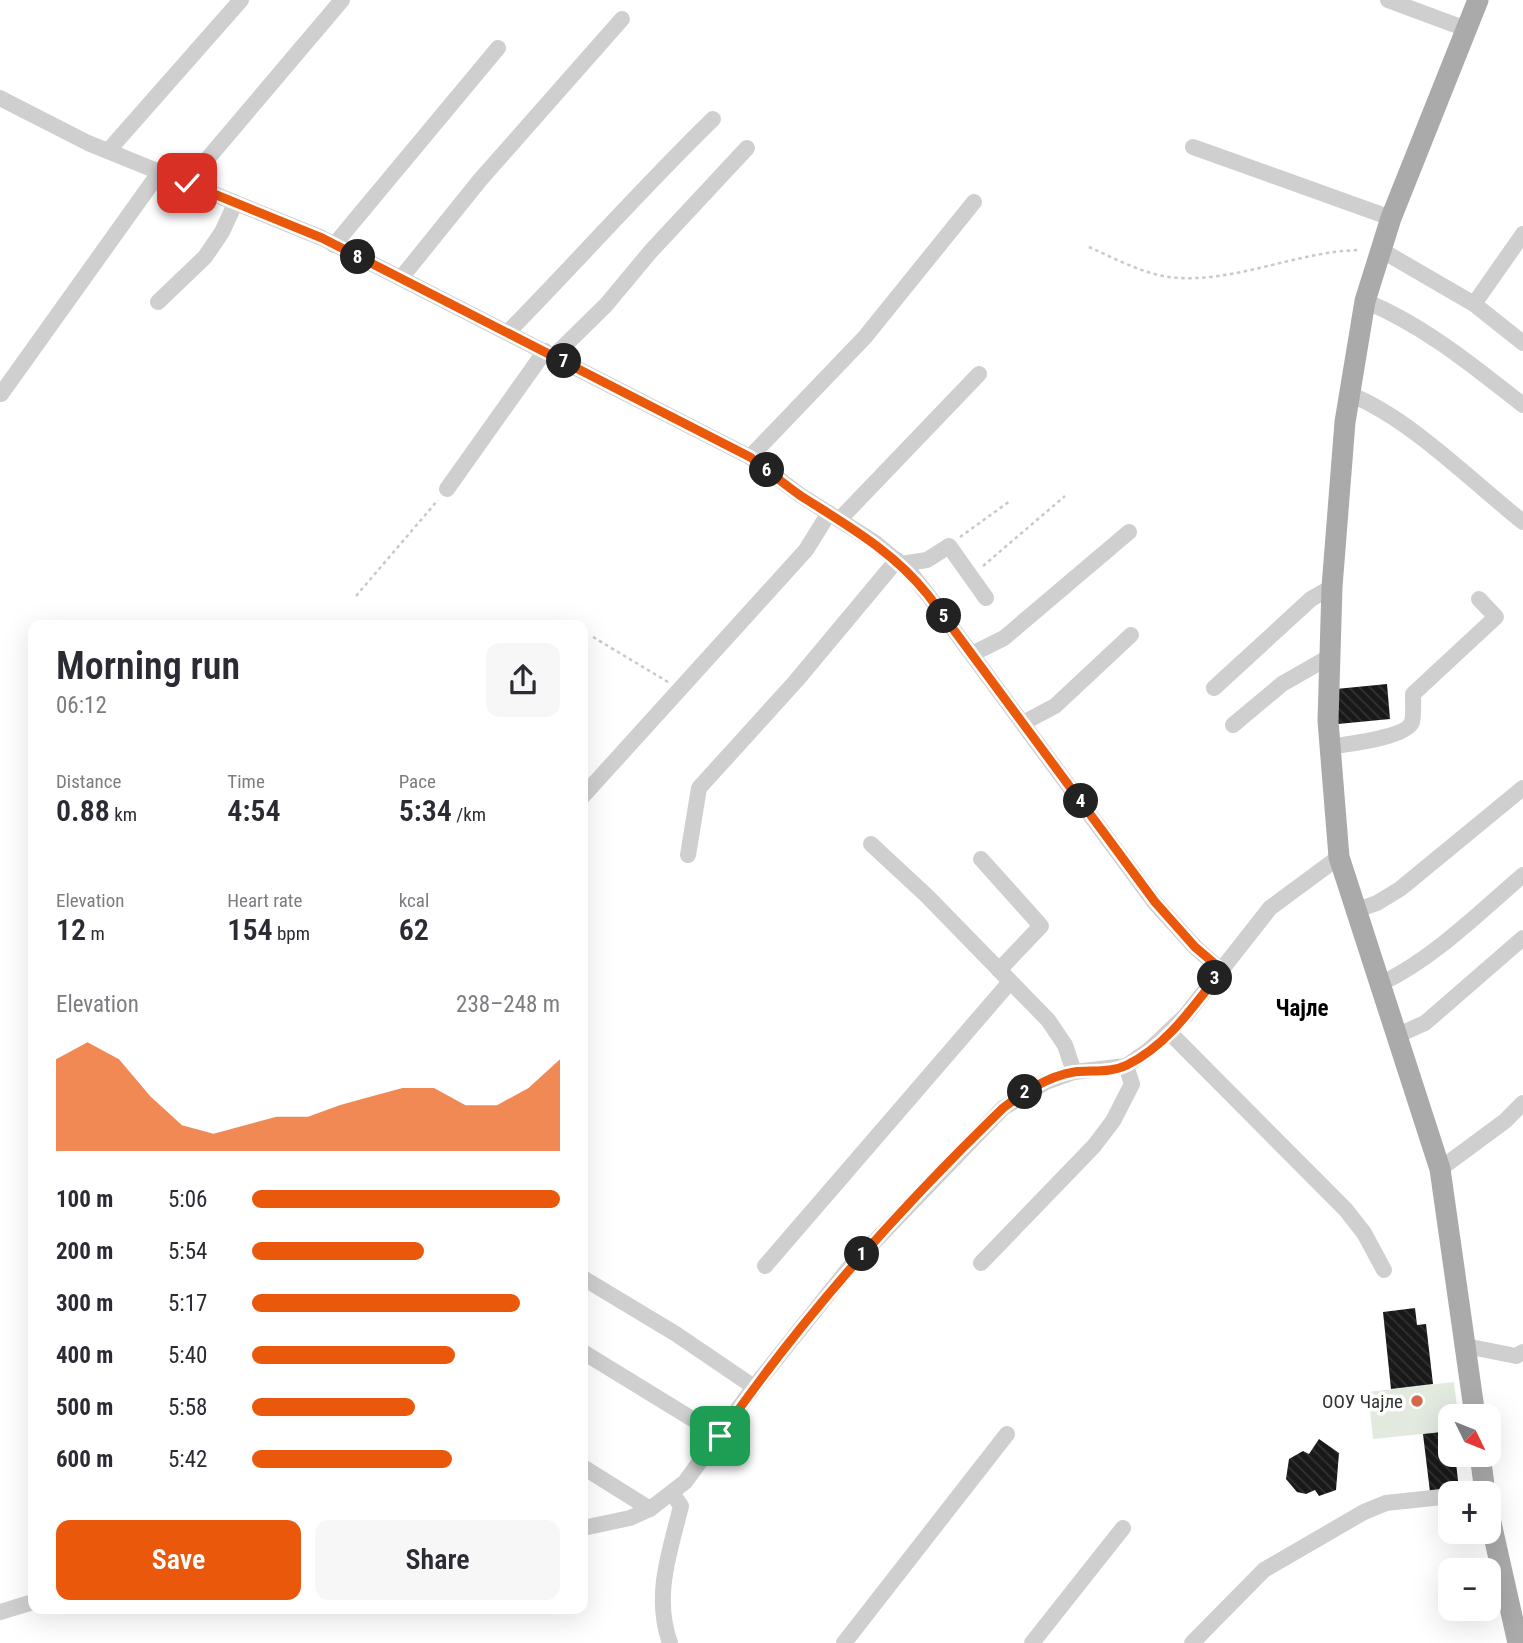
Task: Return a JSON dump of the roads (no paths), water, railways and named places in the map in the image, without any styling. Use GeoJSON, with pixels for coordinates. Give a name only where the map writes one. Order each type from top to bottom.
{"type":"FeatureCollection","features":[{"type":"Feature","properties":{"kind":"main road"},"geometry":{"type":"LineString","coordinates":[[1473,1404],[1440,1169],[1354,911],[1339,858],[1329,747],[1329,657],[1332,587],[1349,394],[1365,301],[1391,218],[1478,0]]}},
{"type":"Feature","properties":{"kind":"main road"},"geometry":{"type":"LineString","coordinates":[[1496,1544],[1518,1643]]}},
{"type":"Feature","properties":{"kind":"street"},"geometry":{"type":"LineString","coordinates":[[108,151],[241,0]]}},
{"type":"Feature","properties":{"kind":"street"},"geometry":{"type":"LineString","coordinates":[[187,183],[342,0]]}},
{"type":"Feature","properties":{"kind":"street"},"geometry":{"type":"LineString","coordinates":[[1388,0],[1466,29]]}},
{"type":"Feature","properties":{"kind":"street"},"geometry":{"type":"LineString","coordinates":[[401,278],[480,180],[622,19]]}},
{"type":"Feature","properties":{"kind":"street"},"geometry":{"type":"LineString","coordinates":[[334,245],[498,48]]}},
{"type":"Feature","properties":{"kind":"street"},"geometry":{"type":"LineString","coordinates":[[3,106],[334,245],[550,353],[750,457],[899,562],[928,595],[1155,902],[1195,947],[1222,970]]}},
{"type":"Feature","properties":{"kind":"street"},"geometry":{"type":"LineString","coordinates":[[508,332],[569,271],[643,186],[713,119]]}},
{"type":"Feature","properties":{"kind":"street"},"geometry":{"type":"LineString","coordinates":[[1193,147],[1391,218]]}},
{"type":"Feature","properties":{"kind":"street"},"geometry":{"type":"LineString","coordinates":[[447,489],[550,353],[607,306],[651,251],[747,148]]}},
{"type":"Feature","properties":{"kind":"street"},"geometry":{"type":"LineString","coordinates":[[1,394],[159,173]]}},
{"type":"Feature","properties":{"kind":"street"},"geometry":{"type":"LineString","coordinates":[[750,457],[865,337],[974,202]]}},
{"type":"Feature","properties":{"kind":"street"},"geometry":{"type":"LineString","coordinates":[[158,302],[205,257],[222,232],[235,204]]}},
{"type":"Feature","properties":{"kind":"street"},"geometry":{"type":"LineString","coordinates":[[1474,304],[1516,258],[1523,234]]}},
{"type":"Feature","properties":{"kind":"street"},"geometry":{"type":"LineString","coordinates":[[1381,250],[1474,304],[1523,343]]}},
{"type":"Feature","properties":{"kind":"street"},"geometry":{"type":"LineString","coordinates":[[1365,301],[1402,317],[1439,340],[1523,405]]}},
{"type":"Feature","properties":{"kind":"street"},"geometry":{"type":"LineString","coordinates":[[588,790],[834,516],[979,374]]}},
{"type":"Feature","properties":{"kind":"street"},"geometry":{"type":"LineString","coordinates":[[1349,394],[1374,404],[1398,421],[1523,522]]}},
{"type":"Feature","properties":{"kind":"street"},"geometry":{"type":"LineString","coordinates":[[972,654],[1004,638],[1129,533]]}},
{"type":"Feature","properties":{"kind":"street"},"geometry":{"type":"LineString","coordinates":[[688,855],[699,788],[899,562],[927,560],[949,546],[986,598]]}},
{"type":"Feature","properties":{"kind":"street"},"geometry":{"type":"LineString","coordinates":[[1214,688],[1311,599],[1332,587]]}},
{"type":"Feature","properties":{"kind":"street"},"geometry":{"type":"LineString","coordinates":[[1329,747],[1396,734],[1408,727],[1412,722],[1413,694],[1496,617],[1479,599]]}},
{"type":"Feature","properties":{"kind":"street"},"geometry":{"type":"LineString","coordinates":[[1023,723],[1055,706],[1131,635]]}},
{"type":"Feature","properties":{"kind":"street"},"geometry":{"type":"LineString","coordinates":[[1233,725],[1282,684],[1329,657]]}},
{"type":"Feature","properties":{"kind":"street"},"geometry":{"type":"LineString","coordinates":[[1354,911],[1377,903],[1400,889],[1523,788]]}},
{"type":"Feature","properties":{"kind":"street"},"geometry":{"type":"LineString","coordinates":[[871,844],[1005,976],[1057,1032],[1074,1072]]}},
{"type":"Feature","properties":{"kind":"street"},"geometry":{"type":"LineString","coordinates":[[588,1527],[630,1518],[650,1509],[672,1493],[720,1436],[754,1387],[849,1268],[1003,1108],[1024,1093],[1074,1072],[1126,1066],[1170,1033],[1270,908],[1339,858]]}},
{"type":"Feature","properties":{"kind":"street"},"geometry":{"type":"LineString","coordinates":[[765,1266],[1005,976],[1041,926],[981,859]]}},
{"type":"Feature","properties":{"kind":"street"},"geometry":{"type":"LineString","coordinates":[[1380,984],[1397,976],[1452,936],[1523,875]]}},
{"type":"Feature","properties":{"kind":"street"},"geometry":{"type":"LineString","coordinates":[[1396,1036],[1425,1024],[1523,938]]}},
{"type":"Feature","properties":{"kind":"street"},"geometry":{"type":"LineString","coordinates":[[1170,1033],[1346,1210],[1364,1233],[1384,1270]]}},
{"type":"Feature","properties":{"kind":"street"},"geometry":{"type":"LineString","coordinates":[[981,1263],[1103,1135],[1132,1084],[1126,1066]]}},
{"type":"Feature","properties":{"kind":"street"},"geometry":{"type":"LineString","coordinates":[[1440,1169],[1505,1121],[1523,1103]]}},
{"type":"Feature","properties":{"kind":"street"},"geometry":{"type":"LineString","coordinates":[[588,1281],[676,1334],[754,1387]]}},
{"type":"Feature","properties":{"kind":"street"},"geometry":{"type":"LineString","coordinates":[[1466,1346],[1521,1356]]}},
{"type":"Feature","properties":{"kind":"street"},"geometry":{"type":"LineString","coordinates":[[588,1355],[720,1436]]}},
{"type":"Feature","properties":{"kind":"street"},"geometry":{"type":"LineString","coordinates":[[844,1643],[1007,1434]]}},
{"type":"Feature","properties":{"kind":"street"},"geometry":{"type":"LineString","coordinates":[[588,1470],[650,1509]]}},
{"type":"Feature","properties":{"kind":"street"},"geometry":{"type":"LineString","coordinates":[[670,1643],[663,1610],[663,1578],[681,1506],[672,1493]]}},
{"type":"Feature","properties":{"kind":"street"},"geometry":{"type":"LineString","coordinates":[[1192,1643],[1264,1570],[1364,1512],[1386,1503],[1438,1497]]}},
{"type":"Feature","properties":{"kind":"street"},"geometry":{"type":"LineString","coordinates":[[1031,1643],[1123,1528]]}},
{"type":"Feature","properties":{"kind":"street"},"geometry":{"type":"LineString","coordinates":[[0,1612],[28,1604]]}},
{"type":"Feature","properties":{"kind":"place","name":"ООУ Чајле"},"geometry":{"type":"Point","coordinates":[1417,1401]}},
{"type":"Feature","properties":{"kind":"district","name":"Чајле"},"geometry":{"type":"Point","coordinates":[1302,1008]}}]}
